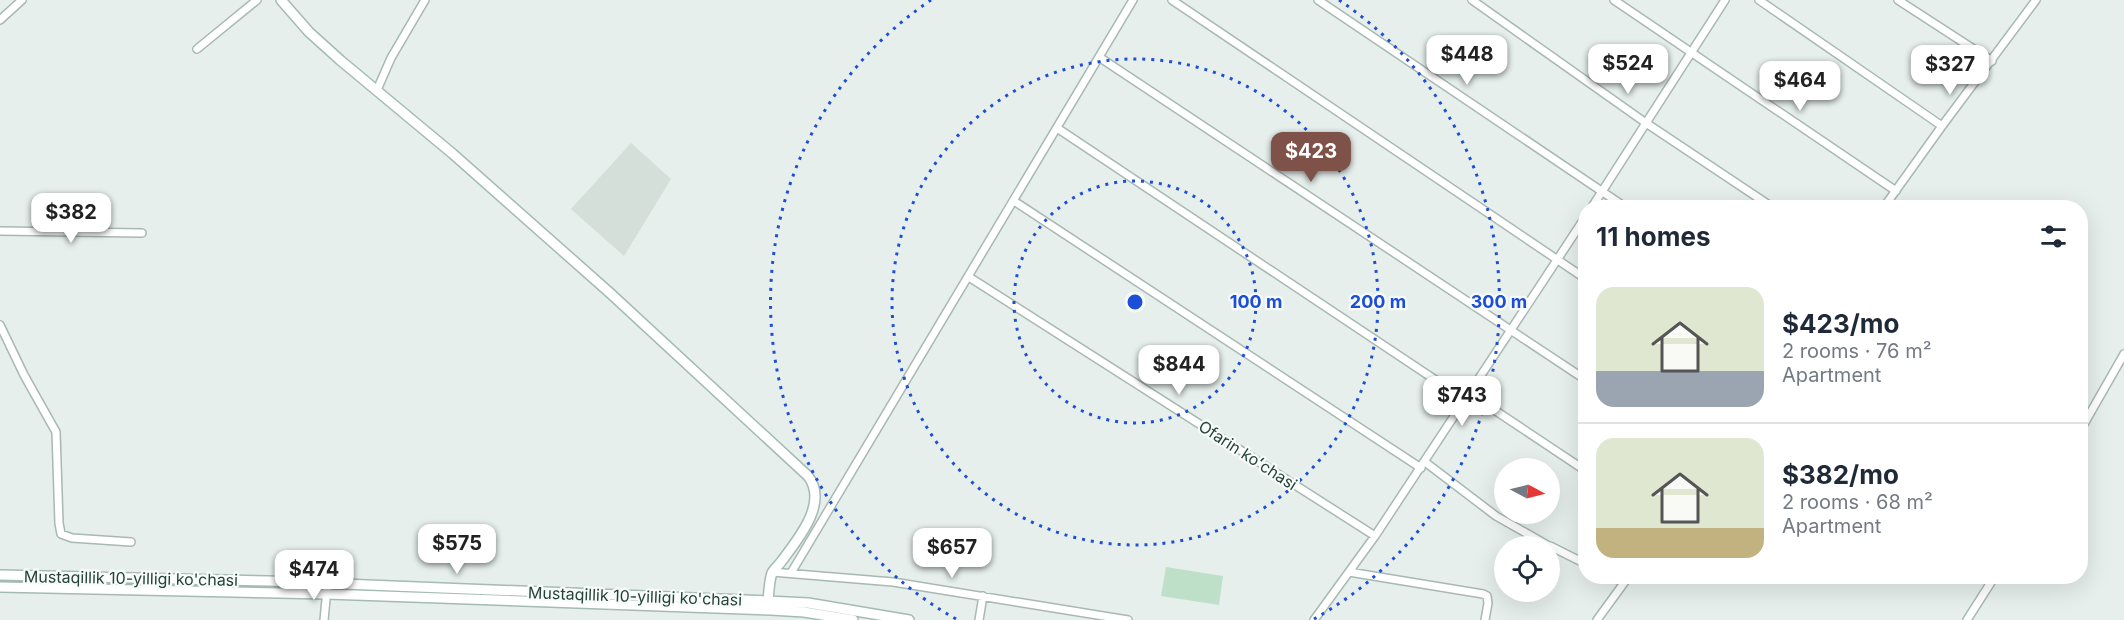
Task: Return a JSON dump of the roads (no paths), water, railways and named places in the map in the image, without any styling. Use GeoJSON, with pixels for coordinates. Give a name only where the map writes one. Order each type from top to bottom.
{"type":"FeatureCollection","features":[{"type":"Feature","properties":{"kind":"main road"},"geometry":{"type":"LineString","coordinates":[[286,1],[309,32],[601,285],[808,476],[817,495],[815,505],[805,526],[780,564],[772,572],[768,601]]}},
{"type":"Feature","properties":{"kind":"main road","name":"Mustaqillik 10-yilligi ko'chasi"},"geometry":{"type":"LineString","coordinates":[[0,575],[328,584],[768,601],[808,603],[909,620]]}},
{"type":"Feature","properties":{"kind":"main road","name":"Mustaqillik 10-yilligi ko'chasi"},"geometry":{"type":"LineString","coordinates":[[0,587],[327,594],[804,612],[853,620]]}},
{"type":"Feature","properties":{"kind":"street"},"geometry":{"type":"LineString","coordinates":[[0,20],[22,0]]}},
{"type":"Feature","properties":{"kind":"street"},"geometry":{"type":"LineString","coordinates":[[197,49],[257,0]]}},
{"type":"Feature","properties":{"kind":"street"},"geometry":{"type":"LineString","coordinates":[[377,90],[391,58],[425,0]]}},
{"type":"Feature","properties":{"kind":"street"},"geometry":{"type":"LineString","coordinates":[[791,573],[1132,0]]}},
{"type":"Feature","properties":{"kind":"street"},"geometry":{"type":"LineString","coordinates":[[1172,0],[1578,273]]}},
{"type":"Feature","properties":{"kind":"street"},"geometry":{"type":"LineString","coordinates":[[1318,0],[1614,200]]}},
{"type":"Feature","properties":{"kind":"street"},"geometry":{"type":"LineString","coordinates":[[1472,0],[1646,123],[1762,200]]}},
{"type":"Feature","properties":{"kind":"street"},"geometry":{"type":"LineString","coordinates":[[1614,0],[1896,191]]}},
{"type":"Feature","properties":{"kind":"street"},"geometry":{"type":"LineString","coordinates":[[1597,200],[1725,0]]}},
{"type":"Feature","properties":{"kind":"street"},"geometry":{"type":"LineString","coordinates":[[1759,0],[1942,126]]}},
{"type":"Feature","properties":{"kind":"street"},"geometry":{"type":"LineString","coordinates":[[1898,0],[1992,61]]}},
{"type":"Feature","properties":{"kind":"street"},"geometry":{"type":"LineString","coordinates":[[1889,200],[2036,0]]}},
{"type":"Feature","properties":{"kind":"street"},"geometry":{"type":"LineString","coordinates":[[1099,57],[1578,375]]}},
{"type":"Feature","properties":{"kind":"street"},"geometry":{"type":"LineString","coordinates":[[1057,128],[1578,466]]}},
{"type":"Feature","properties":{"kind":"street"},"geometry":{"type":"LineString","coordinates":[[1014,201],[1423,465],[1496,516],[1531,536]]}},
{"type":"Feature","properties":{"kind":"street"},"geometry":{"type":"LineString","coordinates":[[1314,620],[1423,465],[1578,228]]}},
{"type":"Feature","properties":{"kind":"street"},"geometry":{"type":"LineString","coordinates":[[0,231],[142,233]]}},
{"type":"Feature","properties":{"kind":"street","name":"Ofarin koʻchasi"},"geometry":{"type":"LineString","coordinates":[[969,277],[1375,536]]}},
{"type":"Feature","properties":{"kind":"street"},"geometry":{"type":"LineString","coordinates":[[0,325],[24,375],[56,432],[61,534],[72,538],[131,542]]}},
{"type":"Feature","properties":{"kind":"street"},"geometry":{"type":"LineString","coordinates":[[2088,417],[2124,354]]}},
{"type":"Feature","properties":{"kind":"street"},"geometry":{"type":"LineString","coordinates":[[1560,551],[1578,560]]}},
{"type":"Feature","properties":{"kind":"street"},"geometry":{"type":"LineString","coordinates":[[772,572],[893,582],[1128,620]]}},
{"type":"Feature","properties":{"kind":"street"},"geometry":{"type":"LineString","coordinates":[[1349,572],[1483,594],[1487,596],[1488,603],[1485,620]]}},
{"type":"Feature","properties":{"kind":"street"},"geometry":{"type":"LineString","coordinates":[[324,620],[328,584]]}},
{"type":"Feature","properties":{"kind":"street"},"geometry":{"type":"LineString","coordinates":[[1597,620],[1622,584]]}},
{"type":"Feature","properties":{"kind":"street"},"geometry":{"type":"LineString","coordinates":[[1967,620],[1990,584]]}},
{"type":"Feature","properties":{"kind":"street"},"geometry":{"type":"LineString","coordinates":[[979,620],[983,596]]}}]}
